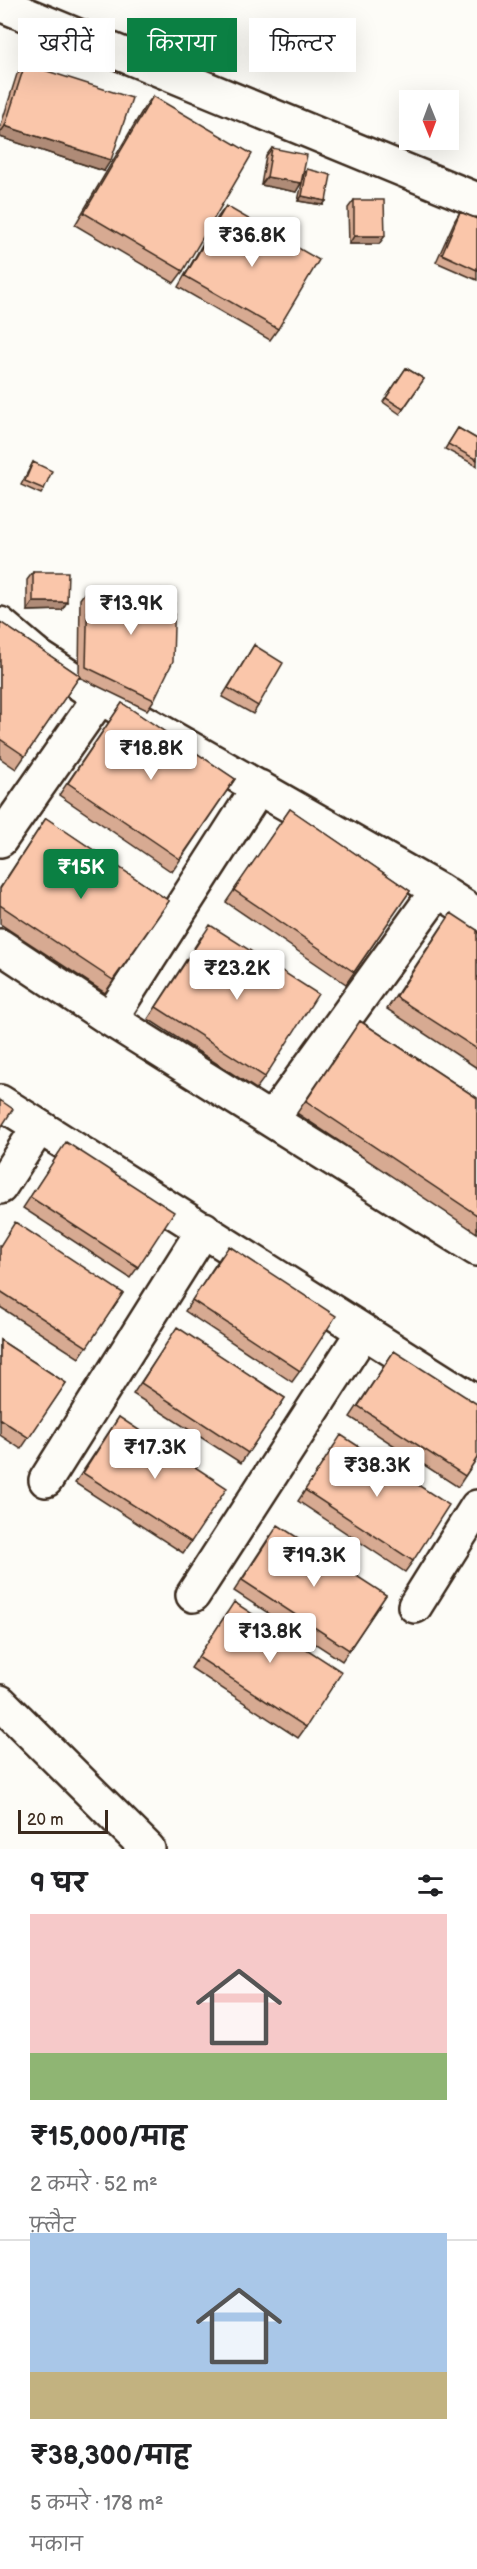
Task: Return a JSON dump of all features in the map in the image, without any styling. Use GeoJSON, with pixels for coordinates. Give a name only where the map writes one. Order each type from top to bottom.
{"type":"FeatureCollection","features":[{"type":"Feature","properties":{"kind":"street"},"geometry":{"type":"LineString","coordinates":[[17,5],[477,200]]}},
{"type":"Feature","properties":{"kind":"street"},"geometry":{"type":"LineString","coordinates":[[0,624],[39,657],[100,697],[438,890],[477,915]]}},
{"type":"Feature","properties":{"kind":"street"},"geometry":{"type":"LineString","coordinates":[[0,840],[100,697]]}},
{"type":"Feature","properties":{"kind":"street"},"geometry":{"type":"LineString","coordinates":[[110,1019],[259,787]]}},
{"type":"Feature","properties":{"kind":"street"},"geometry":{"type":"LineString","coordinates":[[272,1119],[438,890]]}},
{"type":"Feature","properties":{"kind":"street"},"geometry":{"type":"LineString","coordinates":[[0,946],[110,1019],[477,1248]]}},
{"type":"Feature","properties":{"kind":"street"},"geometry":{"type":"LineString","coordinates":[[0,1102],[477,1403]]}},
{"type":"Feature","properties":{"kind":"street"},"geometry":{"type":"LineString","coordinates":[[0,1187],[39,1127]]}},
{"type":"Feature","properties":{"kind":"street"},"geometry":{"type":"LineString","coordinates":[[46,1480],[204,1229]]}},
{"type":"Feature","properties":{"kind":"street"},"geometry":{"type":"LineString","coordinates":[[193,1595],[363,1332]]}},
{"type":"Feature","properties":{"kind":"street"},"geometry":{"type":"LineString","coordinates":[[415,1605],[477,1508]]}},
{"type":"Feature","properties":{"kind":"street"},"geometry":{"type":"LineString","coordinates":[[0,1702],[148,1849]]}},
{"type":"Feature","properties":{"kind":"building"},"geometry":{"type":"Polygon","coordinates":[[[22,72],[50,72],[132,98],[111,160],[5,126],[22,72]]]}},
{"type":"Feature","properties":{"kind":"building"},"geometry":{"type":"Polygon","coordinates":[[[153,96],[252,154],[183,271],[84,213],[153,96]]]}},
{"type":"Feature","properties":{"kind":"building"},"geometry":{"type":"Polygon","coordinates":[[[272,148],[307,155],[301,183],[267,177],[272,148]]]}},
{"type":"Feature","properties":{"kind":"building"},"geometry":{"type":"Polygon","coordinates":[[[307,169],[331,175],[326,201],[302,196],[307,169]]]}},
{"type":"Feature","properties":{"kind":"building"},"geometry":{"type":"Polygon","coordinates":[[[354,200],[384,200],[385,236],[354,236],[354,200]]]}},
{"type":"Feature","properties":{"kind":"building"},"geometry":{"type":"Polygon","coordinates":[[[226,206],[319,260],[278,329],[185,276],[226,206]]]}},
{"type":"Feature","properties":{"kind":"building"},"geometry":{"type":"Polygon","coordinates":[[[460,212],[477,219],[477,270],[442,254],[460,212]]]}},
{"type":"Feature","properties":{"kind":"building"},"geometry":{"type":"Polygon","coordinates":[[[406,368],[424,379],[403,409],[386,398],[406,368]]]}},
{"type":"Feature","properties":{"kind":"building"},"geometry":{"type":"Polygon","coordinates":[[[458,428],[477,439],[477,460],[448,444],[458,428]]]}},
{"type":"Feature","properties":{"kind":"building"},"geometry":{"type":"Polygon","coordinates":[[[33,462],[52,471],[44,489],[25,481],[33,462]]]}},
{"type":"Feature","properties":{"kind":"building"},"geometry":{"type":"Polygon","coordinates":[[[33,572],[68,572],[67,602],[33,602],[33,572]]]}},
{"type":"Feature","properties":{"kind":"building"},"geometry":{"type":"Polygon","coordinates":[[[88,588],[175,590],[173,661],[154,700],[86,667],[88,588]]]}},
{"type":"Feature","properties":{"kind":"building"},"geometry":{"type":"Polygon","coordinates":[[[0,622],[80,676],[25,756],[0,739],[0,622]]]}},
{"type":"Feature","properties":{"kind":"building"},"geometry":{"type":"Polygon","coordinates":[[[254,645],[283,663],[258,706],[228,688],[254,645]]]}},
{"type":"Feature","properties":{"kind":"building"},"geometry":{"type":"Polygon","coordinates":[[[122,703],[235,779],[180,859],[68,783],[122,703]]]}},
{"type":"Feature","properties":{"kind":"building"},"geometry":{"type":"Polygon","coordinates":[[[290,809],[410,891],[354,972],[234,890],[290,809]]]}},
{"type":"Feature","properties":{"kind":"building"},"geometry":{"type":"Polygon","coordinates":[[[46,818],[169,901],[113,980],[0,905],[0,889],[46,818]]]}},
{"type":"Feature","properties":{"kind":"building"},"geometry":{"type":"Polygon","coordinates":[[[451,913],[477,930],[477,1049],[396,997],[451,913]]]}},
{"type":"Feature","properties":{"kind":"building"},"geometry":{"type":"Polygon","coordinates":[[[210,925],[318,994],[265,1077],[156,1007],[210,925]]]}},
{"type":"Feature","properties":{"kind":"building"},"geometry":{"type":"Polygon","coordinates":[[[360,1021],[477,1098],[477,1215],[306,1101],[360,1021]]]}},
{"type":"Feature","properties":{"kind":"building"},"geometry":{"type":"Polygon","coordinates":[[[0,1100],[13,1109],[0,1129],[0,1100]]]}},
{"type":"Feature","properties":{"kind":"building"},"geometry":{"type":"Polygon","coordinates":[[[66,1142],[174,1212],[138,1267],[30,1197],[66,1142]]]}},
{"type":"Feature","properties":{"kind":"building"},"geometry":{"type":"Polygon","coordinates":[[[15,1222],[123,1293],[87,1347],[0,1291],[0,1246],[15,1222]]]}},
{"type":"Feature","properties":{"kind":"building"},"geometry":{"type":"Polygon","coordinates":[[[229,1246],[336,1316],[300,1371],[192,1300],[229,1246]]]}},
{"type":"Feature","properties":{"kind":"building"},"geometry":{"type":"Polygon","coordinates":[[[177,1327],[285,1398],[248,1453],[141,1383],[177,1327]]]}},
{"type":"Feature","properties":{"kind":"building"},"geometry":{"type":"Polygon","coordinates":[[[0,1340],[66,1383],[29,1438],[0,1419],[0,1340]]]}},
{"type":"Feature","properties":{"kind":"building"},"geometry":{"type":"Polygon","coordinates":[[[394,1351],[477,1404],[477,1458],[465,1476],[358,1406],[394,1351]]]}},
{"type":"Feature","properties":{"kind":"building"},"geometry":{"type":"Polygon","coordinates":[[[119,1417],[227,1488],[191,1542],[83,1473],[119,1417]]]}},
{"type":"Feature","properties":{"kind":"building"},"geometry":{"type":"Polygon","coordinates":[[[341,1435],[449,1505],[413,1561],[305,1490],[341,1435]]]}},
{"type":"Feature","properties":{"kind":"building"},"geometry":{"type":"Polygon","coordinates":[[[278,1525],[386,1595],[349,1650],[242,1580],[278,1525]]]}},
{"type":"Feature","properties":{"kind":"building"},"geometry":{"type":"Polygon","coordinates":[[[234,1602],[342,1672],[306,1727],[198,1657],[234,1602]]]}}]}
